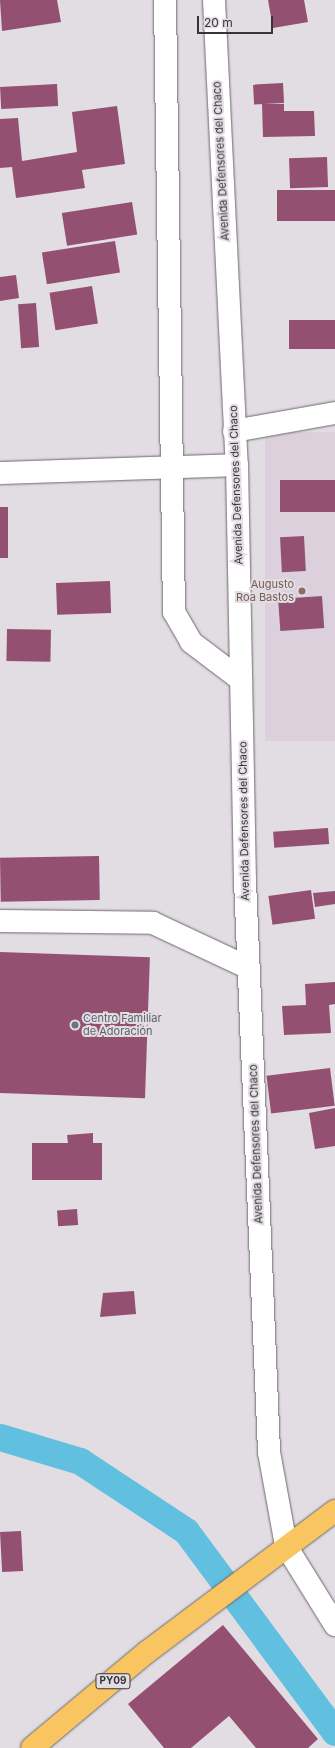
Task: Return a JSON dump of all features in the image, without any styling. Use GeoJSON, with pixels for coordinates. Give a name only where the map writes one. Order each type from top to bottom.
{"type":"FeatureCollection","features":[{"type":"Feature","properties":{"kind":"highway","name":"PY09"},"geometry":{"type":"LineString","coordinates":[[32,1748],[194,1616],[335,1511]]}},
{"type":"Feature","properties":{"kind":"street"},"geometry":{"type":"LineString","coordinates":[[165,0],[174,612],[192,642],[241,680]]}},
{"type":"Feature","properties":{"kind":"street","name":"Avenida Defensores del Chaco"},"geometry":{"type":"LineString","coordinates":[[214,0],[234,431],[237,465],[249,968],[269,1452],[286,1546],[335,1626]]}},
{"type":"Feature","properties":{"kind":"street"},"geometry":{"type":"LineString","coordinates":[[234,431],[335,413]]}},
{"type":"Feature","properties":{"kind":"street"},"geometry":{"type":"LineString","coordinates":[[0,473],[237,465]]}},
{"type":"Feature","properties":{"kind":"street"},"geometry":{"type":"LineString","coordinates":[[0,921],[153,923],[249,968]]}},
{"type":"Feature","properties":{"kind":"shaded area","name":"Augusto Roa Bastos"},"geometry":{"type":"Polygon","coordinates":[[[265,432],[335,432],[335,741],[265,741],[265,432]]]}},
{"type":"Feature","properties":{"kind":"building"},"geometry":{"type":"Polygon","coordinates":[[[0,0],[57,0],[61,22],[2,31],[0,0]]]}},
{"type":"Feature","properties":{"kind":"building"},"geometry":{"type":"Polygon","coordinates":[[[268,0],[304,0],[308,22],[273,28],[268,0]]]}},
{"type":"Feature","properties":{"kind":"building"},"geometry":{"type":"Polygon","coordinates":[[[283,83],[284,103],[254,105],[253,85],[283,83]]]}},
{"type":"Feature","properties":{"kind":"building"},"geometry":{"type":"Polygon","coordinates":[[[57,84],[58,106],[1,109],[0,87],[57,84]]]}},
{"type":"Feature","properties":{"kind":"building"},"geometry":{"type":"Polygon","coordinates":[[[262,104],[284,104],[284,111],[314,111],[315,136],[263,137],[262,104]]]}},
{"type":"Feature","properties":{"kind":"building"},"geometry":{"type":"Polygon","coordinates":[[[117,106],[125,164],[82,170],[85,188],[16,198],[12,167],[0,168],[0,119],[18,118],[22,161],[77,152],[72,112],[117,106]]]}},
{"type":"Feature","properties":{"kind":"building"},"geometry":{"type":"Polygon","coordinates":[[[327,157],[328,187],[290,188],[289,158],[327,157]]]}},
{"type":"Feature","properties":{"kind":"building"},"geometry":{"type":"Polygon","coordinates":[[[277,190],[335,190],[335,221],[277,221],[277,190]]]}},
{"type":"Feature","properties":{"kind":"building"},"geometry":{"type":"Polygon","coordinates":[[[132,202],[137,235],[67,246],[62,213],[132,202]]]}},
{"type":"Feature","properties":{"kind":"building"},"geometry":{"type":"Polygon","coordinates":[[[115,241],[120,273],[47,284],[42,253],[115,241]]]}},
{"type":"Feature","properties":{"kind":"building"},"geometry":{"type":"Polygon","coordinates":[[[16,275],[19,298],[0,301],[0,277],[16,275]]]}},
{"type":"Feature","properties":{"kind":"building"},"geometry":{"type":"Polygon","coordinates":[[[92,286],[98,324],[55,330],[50,293],[92,286]]]}},
{"type":"Feature","properties":{"kind":"building"},"geometry":{"type":"Polygon","coordinates":[[[36,303],[39,347],[21,348],[18,304],[36,303]]]}},
{"type":"Feature","properties":{"kind":"building"},"geometry":{"type":"Polygon","coordinates":[[[289,320],[335,320],[335,349],[289,349],[289,320]]]}},
{"type":"Feature","properties":{"kind":"building"},"geometry":{"type":"Polygon","coordinates":[[[280,480],[335,480],[335,512],[280,512],[280,480]]]}},
{"type":"Feature","properties":{"kind":"building"},"geometry":{"type":"Polygon","coordinates":[[[0,507],[8,507],[8,558],[0,558],[0,507]]]}},
{"type":"Feature","properties":{"kind":"building"},"geometry":{"type":"Polygon","coordinates":[[[304,536],[306,571],[282,572],[280,537],[304,536]]]}},
{"type":"Feature","properties":{"kind":"building"},"geometry":{"type":"Polygon","coordinates":[[[110,581],[111,613],[57,615],[56,583],[110,581]]]}},
{"type":"Feature","properties":{"kind":"building"},"geometry":{"type":"Polygon","coordinates":[[[322,596],[324,628],[280,631],[278,599],[322,596]]]}},
{"type":"Feature","properties":{"kind":"building"},"geometry":{"type":"Polygon","coordinates":[[[7,629],[51,630],[50,662],[6,661],[7,629]]]}},
{"type":"Feature","properties":{"kind":"building"},"geometry":{"type":"Polygon","coordinates":[[[328,828],[329,844],[274,848],[273,832],[328,828]]]}},
{"type":"Feature","properties":{"kind":"building"},"geometry":{"type":"Polygon","coordinates":[[[99,856],[100,900],[1,902],[0,858],[99,856]]]}},
{"type":"Feature","properties":{"kind":"building"},"geometry":{"type":"Polygon","coordinates":[[[311,890],[315,919],[272,925],[268,896],[311,890]]]}},
{"type":"Feature","properties":{"kind":"building"},"geometry":{"type":"Polygon","coordinates":[[[335,891],[335,904],[315,907],[313,893],[335,891]]]}},
{"type":"Feature","properties":{"kind":"building","name":"Centro Familiar de Adoración"},"geometry":{"type":"Polygon","coordinates":[[[0,952],[150,957],[145,1098],[0,1093],[0,952]]]}},
{"type":"Feature","properties":{"kind":"building"},"geometry":{"type":"Polygon","coordinates":[[[335,982],[335,1004],[329,1005],[331,1033],[284,1035],[282,1006],[306,1005],[305,984],[335,982]]]}},
{"type":"Feature","properties":{"kind":"building"},"geometry":{"type":"Polygon","coordinates":[[[330,1068],[335,1106],[271,1114],[266,1076],[330,1068]]]}},
{"type":"Feature","properties":{"kind":"building"},"geometry":{"type":"Polygon","coordinates":[[[335,1108],[335,1146],[315,1149],[309,1113],[335,1108]]]}},
{"type":"Feature","properties":{"kind":"building"},"geometry":{"type":"Polygon","coordinates":[[[93,1133],[93,1143],[102,1143],[102,1180],[32,1180],[32,1143],[68,1143],[67,1135],[93,1133]]]}},
{"type":"Feature","properties":{"kind":"building"},"geometry":{"type":"Polygon","coordinates":[[[77,1209],[78,1225],[58,1226],[57,1210],[77,1209]]]}},
{"type":"Feature","properties":{"kind":"building"},"geometry":{"type":"Polygon","coordinates":[[[134,1291],[136,1314],[100,1317],[103,1293],[134,1291]]]}},
{"type":"Feature","properties":{"kind":"building"},"geometry":{"type":"Polygon","coordinates":[[[21,1531],[23,1571],[2,1572],[0,1532],[21,1531]]]}},
{"type":"Feature","properties":{"kind":"building"},"geometry":{"type":"Polygon","coordinates":[[[223,1625],[318,1739],[308,1748],[256,1748],[229,1716],[191,1748],[164,1748],[128,1704],[223,1625]]]}},
{"type":"Feature","properties":{"kind":"waterway"},"geometry":{"type":"LineString","coordinates":[[0,1437],[80,1461],[186,1531],[335,1732]]}},
{"type":"Feature","properties":{"kind":"place","name":"Augusto Roa Bastos"},"geometry":{"type":"Point","coordinates":[302,591]}},
{"type":"Feature","properties":{"kind":"place","name":"Centro Familiar de Adoración"},"geometry":{"type":"Point","coordinates":[75,1025]}}]}
